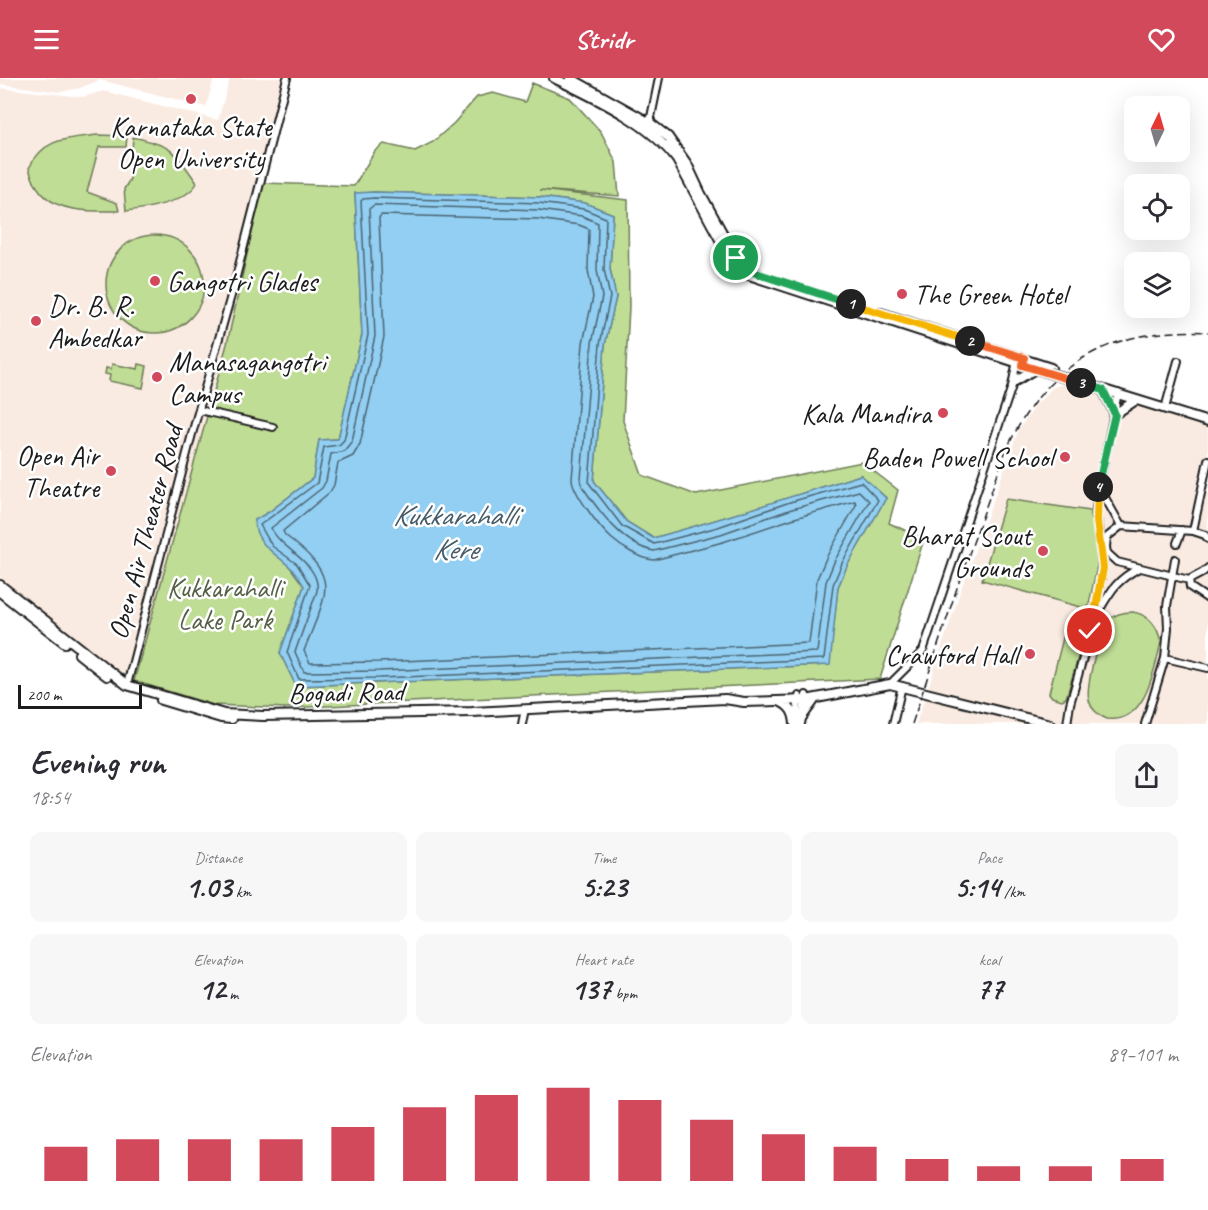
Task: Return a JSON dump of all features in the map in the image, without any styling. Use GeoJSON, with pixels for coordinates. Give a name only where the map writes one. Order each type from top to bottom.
{"type":"FeatureCollection","features":[{"type":"Feature","properties":{"kind":"main road"},"geometry":{"type":"LineString","coordinates":[[570,78],[649,127]]}},
{"type":"Feature","properties":{"kind":"main road"},"geometry":{"type":"LineString","coordinates":[[555,79],[669,137],[687,164],[736,258],[744,267],[767,277],[1137,400],[1208,420]]}},
{"type":"Feature","properties":{"kind":"main road"},"geometry":{"type":"LineString","coordinates":[[1020,361],[1037,369],[1050,371]]}},
{"type":"Feature","properties":{"kind":"main road"},"geometry":{"type":"LineString","coordinates":[[1014,384],[1026,373],[1037,369]]}},
{"type":"Feature","properties":{"kind":"main road"},"geometry":{"type":"LineString","coordinates":[[1072,378],[1103,390],[1166,405],[1208,420]]}},
{"type":"Feature","properties":{"kind":"main road"},"geometry":{"type":"LineString","coordinates":[[1103,390],[1115,414],[1137,400]]}},
{"type":"Feature","properties":{"kind":"main road","name":"Bogadi Road"},"geometry":{"type":"LineString","coordinates":[[0,585],[127,685],[219,716],[264,720],[279,716],[525,709],[744,697],[805,698]]}},
{"type":"Feature","properties":{"kind":"main road"},"geometry":{"type":"LineString","coordinates":[[0,592],[125,689],[219,716]]}},
{"type":"Feature","properties":{"kind":"main road","name":"Bogadi Road"},"geometry":{"type":"LineString","coordinates":[[732,699],[744,702],[780,701],[845,694],[854,690],[890,684],[1050,724]]}},
{"type":"Feature","properties":{"kind":"main road"},"geometry":{"type":"LineString","coordinates":[[802,721],[805,698]]}},
{"type":"Feature","properties":{"kind":"main road"},"geometry":{"type":"LineString","coordinates":[[780,701],[792,710],[795,715],[795,724]]}},
{"type":"Feature","properties":{"kind":"main road"},"geometry":{"type":"LineString","coordinates":[[210,724],[219,716]]}},
{"type":"Feature","properties":{"kind":"street","name":"Open Air Theater Road"},"geometry":{"type":"LineString","coordinates":[[127,685],[287,78]]}},
{"type":"Feature","properties":{"kind":"street"},"geometry":{"type":"LineString","coordinates":[[649,127],[659,78]]}},
{"type":"Feature","properties":{"kind":"street"},"geometry":{"type":"LineString","coordinates":[[890,684],[923,651],[1020,361]]}},
{"type":"Feature","properties":{"kind":"street"},"geometry":{"type":"LineString","coordinates":[[1166,405],[1178,361]]}},
{"type":"Feature","properties":{"kind":"street"},"geometry":{"type":"LineString","coordinates":[[1067,724],[1070,704],[1094,619],[1103,568],[1103,548],[1097,521],[1099,486],[1118,393]]}},
{"type":"Feature","properties":{"kind":"street"},"geometry":{"type":"LineString","coordinates":[[199,410],[273,427]]}},
{"type":"Feature","properties":{"kind":"street"},"geometry":{"type":"LineString","coordinates":[[1194,531],[1208,460]]}},
{"type":"Feature","properties":{"kind":"street"},"geometry":{"type":"LineString","coordinates":[[1099,486],[1121,526]]}},
{"type":"Feature","properties":{"kind":"street"},"geometry":{"type":"LineString","coordinates":[[1103,548],[1107,537],[1121,526],[1194,531],[1205,535],[1208,539]]}},
{"type":"Feature","properties":{"kind":"street"},"geometry":{"type":"LineString","coordinates":[[1177,543],[1182,530]]}},
{"type":"Feature","properties":{"kind":"street"},"geometry":{"type":"LineString","coordinates":[[1103,548],[1117,562],[1189,580],[1208,568]]}},
{"type":"Feature","properties":{"kind":"street"},"geometry":{"type":"LineString","coordinates":[[1145,724],[1165,658],[1170,576],[1174,559]]}},
{"type":"Feature","properties":{"kind":"street"},"geometry":{"type":"LineString","coordinates":[[1094,619],[1114,585],[1140,568]]}},
{"type":"Feature","properties":{"kind":"street"},"geometry":{"type":"LineString","coordinates":[[1189,580],[1190,587],[1208,599]]}},
{"type":"Feature","properties":{"kind":"street"},"geometry":{"type":"LineString","coordinates":[[1165,658],[1208,668]]}},
{"type":"Feature","properties":{"kind":"street"},"geometry":{"type":"LineString","coordinates":[[893,724],[902,686]]}},
{"type":"Feature","properties":{"kind":"street"},"geometry":{"type":"LineString","coordinates":[[795,724],[805,698]]}},
{"type":"Feature","properties":{"kind":"street"},"geometry":{"type":"LineString","coordinates":[[522,724],[525,709]]}},
{"type":"Feature","properties":{"kind":"shaded area","name":"Karnataka State Open University"},"geometry":{"type":"Polygon","coordinates":[[[0,78],[214,78],[206,107],[100,80],[80,88],[60,92],[0,84],[0,78]]]}},
{"type":"Feature","properties":{"kind":"shaded area","name":"Manasagangotri Campus"},"geometry":{"type":"Polygon","coordinates":[[[230,78],[289,78],[263,183],[343,185],[234,707],[214,705],[134,681],[122,675],[0,581],[0,88],[83,97],[103,91],[218,120],[230,78]]]}},
{"type":"Feature","properties":{"kind":"shaded area"},"geometry":{"type":"Polygon","coordinates":[[[1063,384],[1123,401],[1124,399],[1208,425],[1208,724],[916,724],[961,589],[1019,429],[1053,387],[1063,384]]]}},
{"type":"Feature","properties":{"kind":"green space","name":"Kukkarahalli Lake Park"},"geometry":{"type":"Polygon","coordinates":[[[532,83],[570,98],[601,132],[616,162],[619,196],[540,190],[628,200],[629,307],[623,421],[642,475],[696,495],[862,462],[898,490],[889,523],[924,539],[880,679],[287,708],[214,705],[134,681],[227,344],[263,183],[354,186],[375,151],[384,144],[415,151],[433,142],[477,97],[493,93],[525,102],[532,83]],[[374,192],[355,194],[362,335],[338,439],[319,440],[313,478],[255,520],[304,586],[280,653],[296,686],[829,665],[838,587],[847,566],[886,498],[861,475],[653,538],[627,522],[594,481],[605,345],[616,297],[610,269],[613,214],[585,203],[540,197],[374,192]]]}},
{"type":"Feature","properties":{"kind":"green space"},"geometry":{"type":"Polygon","coordinates":[[[98,135],[127,136],[126,147],[99,147],[87,192],[117,203],[119,211],[77,210],[52,202],[35,183],[29,168],[35,158],[42,150],[57,141],[98,135]]]}},
{"type":"Feature","properties":{"kind":"green space"},"geometry":{"type":"Polygon","coordinates":[[[133,137],[157,143],[177,156],[197,183],[192,190],[175,200],[126,211],[124,189],[130,179],[133,137]]]}},
{"type":"Feature","properties":{"kind":"green space","name":"Gangotri Glades"},"geometry":{"type":"Polygon","coordinates":[[[155,235],[174,239],[190,249],[200,265],[204,284],[200,303],[190,319],[174,329],[155,333],[136,329],[120,319],[110,303],[106,284],[110,265],[120,249],[136,239],[155,235]]]}},
{"type":"Feature","properties":{"kind":"green space"},"geometry":{"type":"Polygon","coordinates":[[[112,364],[138,369],[139,364],[147,366],[143,388],[109,381],[110,375],[105,374],[106,368],[111,369],[112,364]]]}},
{"type":"Feature","properties":{"kind":"green space","name":"Bharat Scout Grounds"},"geometry":{"type":"Polygon","coordinates":[[[1006,499],[1090,511],[1096,537],[1097,566],[1088,609],[982,580],[1006,499]]]}},
{"type":"Feature","properties":{"kind":"green space"},"geometry":{"type":"Polygon","coordinates":[[[1139,613],[1152,622],[1158,631],[1161,643],[1151,679],[1140,704],[1131,713],[1121,718],[1107,719],[1096,712],[1089,700],[1089,684],[1094,659],[1108,621],[1119,614],[1139,613]]]}},
{"type":"Feature","properties":{"kind":"green space"},"geometry":{"type":"Polygon","coordinates":[[[1069,628],[1083,632],[1085,635],[1066,698],[1062,700],[1052,697],[1049,693],[1065,630],[1069,628]]]}},
{"type":"Feature","properties":{"kind":"water","name":"Kukkarahalli Kere"},"geometry":{"type":"Polygon","coordinates":[[[355,193],[540,197],[585,203],[613,214],[610,269],[616,297],[605,345],[594,481],[627,522],[653,538],[861,475],[886,498],[847,566],[838,587],[830,665],[296,686],[280,653],[304,586],[292,569],[262,541],[255,528],[255,520],[313,478],[319,440],[338,439],[362,335],[355,193]]]}},
{"type":"Feature","properties":{"kind":"railway"},"geometry":{"type":"LineString","coordinates":[[912,724],[1005,453],[1021,422],[1040,395],[1061,374],[1085,357],[1112,344],[1141,336],[1173,332],[1208,332]]}},
{"type":"Feature","properties":{"kind":"place","name":"Karnataka State Open University"},"geometry":{"type":"Point","coordinates":[191,99]}},
{"type":"Feature","properties":{"kind":"place","name":"Gangotri Glades"},"geometry":{"type":"Point","coordinates":[155,281]}},
{"type":"Feature","properties":{"kind":"place","name":"The Green Hotel"},"geometry":{"type":"Point","coordinates":[902,294]}},
{"type":"Feature","properties":{"kind":"place","name":"Dr. B. R. Ambedkar"},"geometry":{"type":"Point","coordinates":[36,321]}},
{"type":"Feature","properties":{"kind":"place","name":"Manasagangotri Campus"},"geometry":{"type":"Point","coordinates":[157,377]}},
{"type":"Feature","properties":{"kind":"place","name":"Kala Mandira"},"geometry":{"type":"Point","coordinates":[943,413]}},
{"type":"Feature","properties":{"kind":"place","name":"Baden Powell School"},"geometry":{"type":"Point","coordinates":[1065,457]}},
{"type":"Feature","properties":{"kind":"place","name":"Open Air Theatre"},"geometry":{"type":"Point","coordinates":[111,471]}},
{"type":"Feature","properties":{"kind":"place","name":"Bharat Scout Grounds"},"geometry":{"type":"Point","coordinates":[1043,551]}},
{"type":"Feature","properties":{"kind":"place","name":"Crawford Hall"},"geometry":{"type":"Point","coordinates":[1030,654]}},
{"type":"Feature","properties":{"kind":"route"},"geometry":{"type":"LineString","coordinates":[[736,258],[744,267],[756,273],[1024,358],[1022,365],[1103,390],[1115,414],[1096,508],[1103,568],[1090,631]]}}]}
